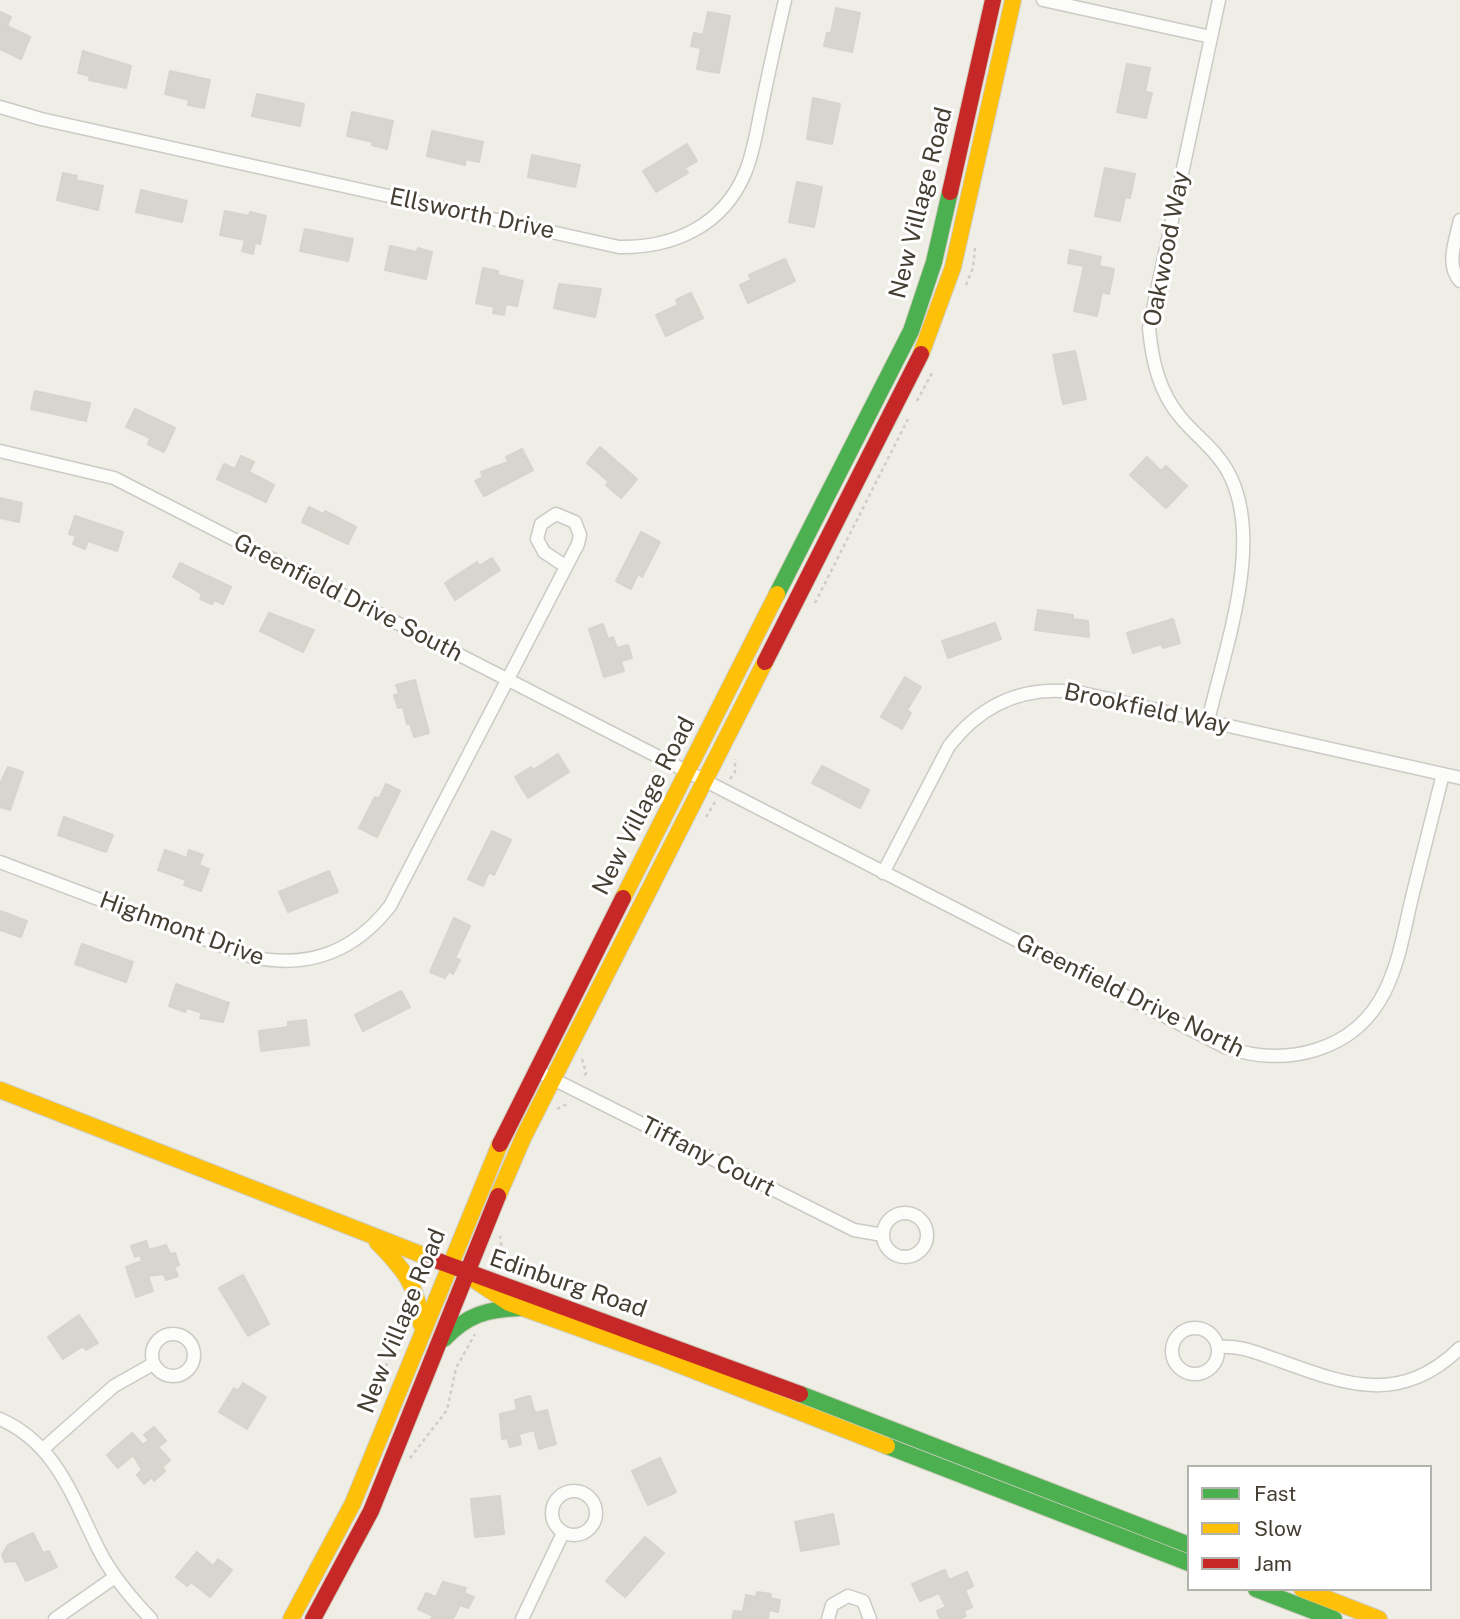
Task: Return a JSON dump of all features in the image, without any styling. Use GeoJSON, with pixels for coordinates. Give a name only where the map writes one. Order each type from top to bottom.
{"type":"FeatureCollection","features":[{"type":"Feature","properties":{"kind":"main road","name":"New Village Road"},"geometry":{"type":"LineString","coordinates":[[290,1619],[353,1503],[447,1266],[506,1128],[911,331],[934,262],[993,0]]}},
{"type":"Feature","properties":{"kind":"main road","name":"New Village Road"},"geometry":{"type":"LineString","coordinates":[[313,1619],[370,1511],[465,1272],[552,1079],[929,339],[953,267],[1013,0]]}},
{"type":"Feature","properties":{"kind":"main road"},"geometry":{"type":"LineString","coordinates":[[0,1090],[465,1272]]}},
{"type":"Feature","properties":{"kind":"main road"},"geometry":{"type":"LineString","coordinates":[[372,1237],[395,1260],[417,1289],[421,1303],[418,1340]]}},
{"type":"Feature","properties":{"kind":"main road","name":"Edinburg Road"},"geometry":{"type":"LineString","coordinates":[[465,1272],[668,1343],[1187,1544]]}},
{"type":"Feature","properties":{"kind":"main road","name":"Edinburg Road"},"geometry":{"type":"LineString","coordinates":[[465,1272],[485,1288],[522,1308],[675,1363],[1187,1562]]}},
{"type":"Feature","properties":{"kind":"main road"},"geometry":{"type":"LineString","coordinates":[[435,1350],[456,1324],[481,1311],[522,1308]]}},
{"type":"Feature","properties":{"kind":"main road"},"geometry":{"type":"LineString","coordinates":[[1261,1591],[1334,1619]]}},
{"type":"Feature","properties":{"kind":"main road"},"geometry":{"type":"LineString","coordinates":[[1307,1591],[1379,1619]]}},
{"type":"Feature","properties":{"kind":"street","name":"Ellsworth Drive"},"geometry":{"type":"LineString","coordinates":[[0,107],[41,120],[606,244],[642,247],[685,236],[705,224],[734,194],[751,154],[785,0]]}},
{"type":"Feature","properties":{"kind":"street"},"geometry":{"type":"LineString","coordinates":[[1043,0],[1211,37]]}},
{"type":"Feature","properties":{"kind":"street","name":"Oakwood Way"},"geometry":{"type":"LineString","coordinates":[[1208,721],[1243,564],[1244,516],[1227,469],[1167,397],[1154,363],[1149,328],[1219,0]]}},
{"type":"Feature","properties":{"kind":"street"},"geometry":{"type":"LineString","coordinates":[[1460,220],[1452,269],[1460,281]]}},
{"type":"Feature","properties":{"kind":"street","name":"Greenfield Drive South"},"geometry":{"type":"LineString","coordinates":[[0,451],[114,478],[704,782]]}},
{"type":"Feature","properties":{"kind":"street","name":"Highmont Drive"},"geometry":{"type":"LineString","coordinates":[[0,862],[252,957],[296,962],[319,958],[356,941],[376,925],[390,906],[565,566]]}},
{"type":"Feature","properties":{"kind":"street","name":"Brookfield Way"},"geometry":{"type":"LineString","coordinates":[[883,873],[949,746],[978,714],[997,703],[1039,690],[1061,690],[1460,778]]}},
{"type":"Feature","properties":{"kind":"street","name":"Greenfield Drive North"},"geometry":{"type":"LineString","coordinates":[[704,782],[1225,1047],[1265,1058],[1307,1054],[1346,1036],[1374,1009],[1385,993],[1393,973],[1443,774]]}},
{"type":"Feature","properties":{"kind":"street","name":"Tiffany Court"},"geometry":{"type":"LineString","coordinates":[[535,1070],[854,1230],[883,1235]]}},
{"type":"Feature","properties":{"kind":"street"},"geometry":{"type":"LineString","coordinates":[[1218,1347],[1244,1348],[1337,1382],[1368,1387],[1410,1380],[1432,1371],[1460,1348]]}},
{"type":"Feature","properties":{"kind":"street"},"geometry":{"type":"LineString","coordinates":[[43,1449],[114,1386],[153,1364]]}},
{"type":"Feature","properties":{"kind":"street"},"geometry":{"type":"LineString","coordinates":[[0,1419],[43,1449],[68,1481],[99,1552],[151,1619]]}},
{"type":"Feature","properties":{"kind":"street"},"geometry":{"type":"LineString","coordinates":[[523,1619],[563,1533]]}},
{"type":"Feature","properties":{"kind":"street"},"geometry":{"type":"LineString","coordinates":[[55,1619],[116,1577]]}},
{"type":"Feature","properties":{"kind":"street"},"geometry":{"type":"LineString","coordinates":[[828,1619],[832,1605],[848,1596],[863,1601],[870,1619]]}},
{"type":"Feature","properties":{"kind":"path"},"geometry":{"type":"LineString","coordinates":[[965,287],[973,268],[976,242]]}},
{"type":"Feature","properties":{"kind":"path"},"geometry":{"type":"LineString","coordinates":[[913,407],[925,389],[935,364]]}},
{"type":"Feature","properties":{"kind":"path"},"geometry":{"type":"LineString","coordinates":[[811,610],[908,418]]}},
{"type":"Feature","properties":{"kind":"path"},"geometry":{"type":"LineString","coordinates":[[702,822],[735,772],[734,759]]}},
{"type":"Feature","properties":{"kind":"path"},"geometry":{"type":"LineString","coordinates":[[553,1114],[568,1105],[586,1073],[582,1060],[586,1050]]}},
{"type":"Feature","properties":{"kind":"path"},"geometry":{"type":"LineString","coordinates":[[489,1279],[502,1250],[500,1234]]}},
{"type":"Feature","properties":{"kind":"path"},"geometry":{"type":"LineString","coordinates":[[393,1457],[409,1460],[442,1420],[462,1352],[473,1335],[484,1327],[481,1311]]}},
{"type":"Feature","properties":{"kind":"building"},"geometry":{"type":"Polygon","coordinates":[[[836,8],[860,13],[852,52],[824,46],[827,33],[831,33],[836,8]]]}},
{"type":"Feature","properties":{"kind":"building"},"geometry":{"type":"Polygon","coordinates":[[[0,12],[11,17],[7,26],[30,37],[21,59],[0,49],[0,12]]]}},
{"type":"Feature","properties":{"kind":"building"},"geometry":{"type":"Polygon","coordinates":[[[708,12],[730,16],[719,73],[697,69],[701,48],[691,46],[694,33],[703,35],[708,12]]]}},
{"type":"Feature","properties":{"kind":"building"},"geometry":{"type":"Polygon","coordinates":[[[83,51],[131,66],[126,88],[89,80],[90,76],[78,73],[83,51]]]}},
{"type":"Feature","properties":{"kind":"building"},"geometry":{"type":"Polygon","coordinates":[[[1127,64],[1150,68],[1145,92],[1152,93],[1146,118],[1117,112],[1127,64]]]}},
{"type":"Feature","properties":{"kind":"building"},"geometry":{"type":"Polygon","coordinates":[[[170,71],[210,80],[204,108],[188,105],[189,100],[165,94],[170,71]]]}},
{"type":"Feature","properties":{"kind":"building"},"geometry":{"type":"Polygon","coordinates":[[[257,94],[304,104],[300,126],[252,116],[257,94]]]}},
{"type":"Feature","properties":{"kind":"building"},"geometry":{"type":"Polygon","coordinates":[[[813,98],[840,104],[832,144],[807,139],[813,98]]]}},
{"type":"Feature","properties":{"kind":"building"},"geometry":{"type":"Polygon","coordinates":[[[352,112],[393,121],[387,149],[372,145],[373,142],[347,136],[352,112]]]}},
{"type":"Feature","properties":{"kind":"building"},"geometry":{"type":"Polygon","coordinates":[[[432,131],[483,142],[479,162],[466,159],[465,165],[427,156],[432,131]]]}},
{"type":"Feature","properties":{"kind":"building"},"geometry":{"type":"Polygon","coordinates":[[[687,144],[697,161],[685,168],[688,173],[656,192],[643,171],[687,144]]]}},
{"type":"Feature","properties":{"kind":"building"},"geometry":{"type":"Polygon","coordinates":[[[532,155],[580,165],[575,187],[528,177],[532,155]]]}},
{"type":"Feature","properties":{"kind":"building"},"geometry":{"type":"Polygon","coordinates":[[[1105,168],[1135,174],[1130,198],[1125,197],[1120,221],[1095,216],[1105,168]]]}},
{"type":"Feature","properties":{"kind":"building"},"geometry":{"type":"Polygon","coordinates":[[[63,173],[77,176],[76,180],[103,186],[98,210],[57,200],[63,173]]]}},
{"type":"Feature","properties":{"kind":"building"},"geometry":{"type":"Polygon","coordinates":[[[797,182],[822,187],[814,227],[789,222],[797,182]]]}},
{"type":"Feature","properties":{"kind":"building"},"geometry":{"type":"Polygon","coordinates":[[[141,190],[187,201],[182,222],[136,212],[141,190]]]}},
{"type":"Feature","properties":{"kind":"building"},"geometry":{"type":"Polygon","coordinates":[[[225,211],[266,216],[260,244],[255,243],[253,254],[242,251],[245,240],[220,235],[225,211]]]}},
{"type":"Feature","properties":{"kind":"building"},"geometry":{"type":"Polygon","coordinates":[[[305,229],[353,239],[348,261],[300,251],[305,229]]]}},
{"type":"Feature","properties":{"kind":"building"},"geometry":{"type":"Polygon","coordinates":[[[390,246],[417,252],[418,248],[432,252],[426,279],[385,270],[390,246]]]}},
{"type":"Feature","properties":{"kind":"building"},"geometry":{"type":"Polygon","coordinates":[[[1070,250],[1101,257],[1099,266],[1114,269],[1109,294],[1102,292],[1097,316],[1074,311],[1084,266],[1068,263],[1070,250]]]}},
{"type":"Feature","properties":{"kind":"building"},"geometry":{"type":"Polygon","coordinates":[[[785,259],[795,281],[748,303],[740,285],[751,280],[749,275],[785,259]]]}},
{"type":"Feature","properties":{"kind":"building"},"geometry":{"type":"Polygon","coordinates":[[[483,268],[523,281],[517,306],[506,304],[504,315],[493,313],[494,307],[476,303],[483,268]]]}},
{"type":"Feature","properties":{"kind":"building"},"geometry":{"type":"Polygon","coordinates":[[[559,284],[601,289],[595,317],[554,308],[559,284]]]}},
{"type":"Feature","properties":{"kind":"building"},"geometry":{"type":"Polygon","coordinates":[[[691,293],[703,318],[666,336],[656,315],[678,305],[676,300],[691,293]]]}},
{"type":"Feature","properties":{"kind":"building"},"geometry":{"type":"Polygon","coordinates":[[[1075,351],[1086,399],[1063,404],[1053,355],[1075,351]]]}},
{"type":"Feature","properties":{"kind":"building"},"geometry":{"type":"Polygon","coordinates":[[[35,391],[90,403],[86,421],[31,409],[35,391]]]}},
{"type":"Feature","properties":{"kind":"building"},"geometry":{"type":"Polygon","coordinates":[[[135,409],[175,428],[164,452],[148,444],[150,438],[126,427],[135,409]]]}},
{"type":"Feature","properties":{"kind":"building"},"geometry":{"type":"Polygon","coordinates":[[[600,447],[637,479],[621,498],[606,485],[609,482],[587,463],[600,447]]]}},
{"type":"Feature","properties":{"kind":"building"},"geometry":{"type":"Polygon","coordinates":[[[522,449],[533,470],[484,496],[475,481],[483,477],[481,472],[508,462],[506,457],[522,449]]]}},
{"type":"Feature","properties":{"kind":"building"},"geometry":{"type":"Polygon","coordinates":[[[241,456],[254,462],[249,472],[274,485],[266,502],[217,479],[224,464],[235,469],[241,456]]]}},
{"type":"Feature","properties":{"kind":"building"},"geometry":{"type":"Polygon","coordinates":[[[1147,457],[1161,471],[1166,466],[1187,486],[1166,508],[1130,475],[1147,457]]]}},
{"type":"Feature","properties":{"kind":"building"},"geometry":{"type":"Polygon","coordinates":[[[0,498],[22,503],[19,522],[0,518],[0,498]]]}},
{"type":"Feature","properties":{"kind":"building"},"geometry":{"type":"Polygon","coordinates":[[[309,507],[323,514],[325,511],[356,527],[348,544],[302,522],[309,507]]]}},
{"type":"Feature","properties":{"kind":"building"},"geometry":{"type":"Polygon","coordinates":[[[75,516],[123,532],[117,551],[88,541],[85,549],[73,544],[76,536],[69,534],[75,516]]]}},
{"type":"Feature","properties":{"kind":"building"},"geometry":{"type":"Polygon","coordinates":[[[641,532],[660,542],[642,577],[638,574],[631,589],[616,581],[641,532]]]}},
{"type":"Feature","properties":{"kind":"building"},"geometry":{"type":"Polygon","coordinates":[[[492,558],[500,570],[455,600],[445,583],[477,562],[479,566],[492,558]]]}},
{"type":"Feature","properties":{"kind":"building"},"geometry":{"type":"Polygon","coordinates":[[[180,563],[231,587],[223,604],[214,600],[212,604],[200,599],[202,594],[173,577],[180,563]]]}},
{"type":"Feature","properties":{"kind":"building"},"geometry":{"type":"Polygon","coordinates":[[[1038,610],[1073,615],[1073,619],[1088,621],[1089,637],[1035,630],[1038,610]]]}},
{"type":"Feature","properties":{"kind":"building"},"geometry":{"type":"Polygon","coordinates":[[[269,613],[314,630],[303,652],[260,631],[269,613]]]}},
{"type":"Feature","properties":{"kind":"building"},"geometry":{"type":"Polygon","coordinates":[[[1173,619],[1180,643],[1163,648],[1161,644],[1133,653],[1127,633],[1173,619]]]}},
{"type":"Feature","properties":{"kind":"building"},"geometry":{"type":"Polygon","coordinates":[[[995,623],[1001,639],[948,658],[942,641],[995,623]]]}},
{"type":"Feature","properties":{"kind":"building"},"geometry":{"type":"Polygon","coordinates":[[[603,624],[608,639],[613,637],[617,648],[628,645],[632,658],[621,661],[624,671],[604,677],[589,629],[603,624]]]}},
{"type":"Feature","properties":{"kind":"building"},"geometry":{"type":"Polygon","coordinates":[[[905,677],[921,687],[907,710],[911,713],[902,729],[881,717],[905,677]]]}},
{"type":"Feature","properties":{"kind":"building"},"geometry":{"type":"Polygon","coordinates":[[[415,680],[429,733],[414,737],[403,707],[398,708],[394,695],[399,694],[396,685],[415,680]]]}},
{"type":"Feature","properties":{"kind":"building"},"geometry":{"type":"Polygon","coordinates":[[[558,754],[569,772],[528,798],[515,777],[531,767],[533,770],[558,754]]]}},
{"type":"Feature","properties":{"kind":"building"},"geometry":{"type":"Polygon","coordinates":[[[822,766],[869,790],[860,808],[812,783],[822,766]]]}},
{"type":"Feature","properties":{"kind":"building"},"geometry":{"type":"Polygon","coordinates":[[[8,767],[23,772],[10,810],[0,807],[0,784],[8,767]]]}},
{"type":"Feature","properties":{"kind":"building"},"geometry":{"type":"Polygon","coordinates":[[[386,784],[400,791],[377,837],[359,828],[375,797],[379,799],[386,784]]]}},
{"type":"Feature","properties":{"kind":"building"},"geometry":{"type":"Polygon","coordinates":[[[64,817],[113,835],[106,852],[58,835],[64,817]]]}},
{"type":"Feature","properties":{"kind":"building"},"geometry":{"type":"Polygon","coordinates":[[[492,831],[511,840],[494,875],[489,872],[483,886],[468,879],[492,831]]]}},
{"type":"Feature","properties":{"kind":"building"},"geometry":{"type":"Polygon","coordinates":[[[165,850],[187,858],[189,850],[203,855],[199,865],[209,869],[201,891],[184,885],[186,880],[158,870],[165,850]]]}},
{"type":"Feature","properties":{"kind":"building"},"geometry":{"type":"Polygon","coordinates":[[[329,871],[338,892],[288,912],[279,892],[329,871]]]}},
{"type":"Feature","properties":{"kind":"building"},"geometry":{"type":"Polygon","coordinates":[[[0,911],[27,921],[21,937],[0,930],[0,911]]]}},
{"type":"Feature","properties":{"kind":"building"},"geometry":{"type":"Polygon","coordinates":[[[454,918],[470,926],[455,958],[460,960],[453,974],[449,971],[445,978],[430,972],[454,918]]]}},
{"type":"Feature","properties":{"kind":"building"},"geometry":{"type":"Polygon","coordinates":[[[82,944],[133,962],[126,982],[75,964],[82,944]]]}},
{"type":"Feature","properties":{"kind":"building"},"geometry":{"type":"Polygon","coordinates":[[[176,984],[229,1003],[223,1022],[200,1018],[202,1013],[187,1008],[185,1012],[169,1006],[176,984]]]}},
{"type":"Feature","properties":{"kind":"building"},"geometry":{"type":"Polygon","coordinates":[[[401,991],[410,1007],[363,1031],[355,1015],[401,991]]]}},
{"type":"Feature","properties":{"kind":"building"},"geometry":{"type":"Polygon","coordinates":[[[306,1020],[309,1045],[261,1051],[259,1031],[288,1027],[288,1022],[306,1020]]]}},
{"type":"Feature","properties":{"kind":"building"},"geometry":{"type":"Polygon","coordinates":[[[146,1241],[149,1250],[166,1245],[170,1254],[175,1253],[179,1265],[174,1267],[178,1276],[166,1280],[164,1274],[148,1276],[153,1291],[136,1297],[126,1267],[142,1261],[140,1255],[135,1257],[131,1246],[146,1241]]]}},
{"type":"Feature","properties":{"kind":"building"},"geometry":{"type":"Polygon","coordinates":[[[243,1275],[269,1324],[248,1336],[219,1288],[243,1275]]]}},
{"type":"Feature","properties":{"kind":"building"},"geometry":{"type":"Polygon","coordinates":[[[79,1315],[98,1343],[86,1350],[83,1346],[63,1359],[48,1337],[79,1315]]]}},
{"type":"Feature","properties":{"kind":"building"},"geometry":{"type":"Polygon","coordinates":[[[243,1383],[266,1397],[247,1429],[219,1412],[234,1388],[238,1391],[243,1383]]]}},
{"type":"Feature","properties":{"kind":"building"},"geometry":{"type":"Polygon","coordinates":[[[530,1396],[535,1413],[547,1410],[556,1444],[539,1449],[534,1430],[519,1434],[521,1444],[510,1447],[507,1438],[502,1439],[500,1414],[517,1410],[515,1400],[530,1396]]]}},
{"type":"Feature","properties":{"kind":"building"},"geometry":{"type":"Polygon","coordinates":[[[154,1427],[166,1441],[158,1447],[170,1460],[162,1467],[165,1471],[154,1481],[152,1477],[144,1484],[137,1475],[142,1470],[133,1455],[118,1468],[107,1455],[132,1433],[143,1445],[149,1440],[144,1435],[154,1427]]]}},
{"type":"Feature","properties":{"kind":"building"},"geometry":{"type":"Polygon","coordinates":[[[660,1458],[676,1492],[648,1505],[632,1471],[660,1458]]]}},
{"type":"Feature","properties":{"kind":"building"},"geometry":{"type":"Polygon","coordinates":[[[500,1496],[504,1534],[475,1537],[471,1499],[500,1496]]]}},
{"type":"Feature","properties":{"kind":"building"},"geometry":{"type":"Polygon","coordinates":[[[833,1514],[839,1544],[801,1551],[795,1522],[833,1514]]]}},
{"type":"Feature","properties":{"kind":"building"},"geometry":{"type":"Polygon","coordinates":[[[33,1533],[43,1553],[49,1551],[57,1567],[26,1581],[16,1561],[5,1562],[2,1555],[8,1545],[33,1533]]]}},
{"type":"Feature","properties":{"kind":"building"},"geometry":{"type":"Polygon","coordinates":[[[645,1537],[664,1553],[625,1597],[606,1581],[645,1537]]]}},
{"type":"Feature","properties":{"kind":"building"},"geometry":{"type":"Polygon","coordinates":[[[197,1552],[213,1566],[218,1559],[232,1570],[210,1597],[191,1582],[187,1586],[176,1577],[197,1552]]]}},
{"type":"Feature","properties":{"kind":"building"},"geometry":{"type":"Polygon","coordinates":[[[945,1570],[949,1580],[967,1572],[973,1586],[965,1590],[972,1607],[964,1611],[966,1616],[959,1619],[940,1619],[937,1611],[946,1607],[939,1593],[920,1601],[912,1584],[945,1570]]]}},
{"type":"Feature","properties":{"kind":"building"},"geometry":{"type":"Polygon","coordinates":[[[443,1582],[466,1588],[464,1593],[474,1597],[468,1608],[460,1605],[453,1619],[431,1619],[433,1616],[418,1609],[426,1593],[436,1597],[443,1582]]]}},
{"type":"Feature","properties":{"kind":"building"},"geometry":{"type":"Polygon","coordinates":[[[757,1592],[771,1594],[770,1598],[780,1600],[778,1612],[769,1610],[768,1619],[732,1619],[734,1611],[743,1612],[746,1595],[756,1597],[757,1592]]]}},
{"type":"Feature","properties":{"kind":"traffic: fast"},"geometry":{"type":"LineString","coordinates":[[777,594],[911,331],[934,262],[950,192]]}},
{"type":"Feature","properties":{"kind":"traffic: fast"},"geometry":{"type":"LineString","coordinates":[[444,1339],[461,1324],[478,1315],[520,1308]]}},
{"type":"Feature","properties":{"kind":"traffic: fast"},"geometry":{"type":"LineString","coordinates":[[800,1394],[1187,1544]]}},
{"type":"Feature","properties":{"kind":"traffic: fast"},"geometry":{"type":"LineString","coordinates":[[887,1446],[1187,1562]]}},
{"type":"Feature","properties":{"kind":"traffic: fast"},"geometry":{"type":"LineString","coordinates":[[1261,1591],[1334,1619]]}},
{"type":"Feature","properties":{"kind":"traffic: slow"},"geometry":{"type":"LineString","coordinates":[[921,354],[953,267],[1013,0]]}},
{"type":"Feature","properties":{"kind":"traffic: slow"},"geometry":{"type":"LineString","coordinates":[[623,898],[777,594]]}},
{"type":"Feature","properties":{"kind":"traffic: slow"},"geometry":{"type":"LineString","coordinates":[[498,1196],[524,1136],[765,662]]}},
{"type":"Feature","properties":{"kind":"traffic: slow"},"geometry":{"type":"LineString","coordinates":[[0,1090],[430,1258]]}},
{"type":"Feature","properties":{"kind":"traffic: slow"},"geometry":{"type":"LineString","coordinates":[[291,1619],[353,1503],[500,1144]]}},
{"type":"Feature","properties":{"kind":"traffic: slow"},"geometry":{"type":"LineString","coordinates":[[377,1242],[408,1278],[417,1299],[421,1324]]}},
{"type":"Feature","properties":{"kind":"traffic: slow"},"geometry":{"type":"LineString","coordinates":[[476,1281],[509,1303],[662,1358],[887,1446]]}},
{"type":"Feature","properties":{"kind":"traffic: slow"},"geometry":{"type":"LineString","coordinates":[[1307,1591],[1379,1619]]}},
{"type":"Feature","properties":{"kind":"traffic: jam"},"geometry":{"type":"LineString","coordinates":[[950,192],[993,0]]}},
{"type":"Feature","properties":{"kind":"traffic: jam"},"geometry":{"type":"LineString","coordinates":[[765,662],[921,354]]}},
{"type":"Feature","properties":{"kind":"traffic: jam"},"geometry":{"type":"LineString","coordinates":[[500,1144],[623,898]]}},
{"type":"Feature","properties":{"kind":"traffic: jam"},"geometry":{"type":"LineString","coordinates":[[313,1619],[371,1511],[498,1196]]}},
{"type":"Feature","properties":{"kind":"traffic: jam"},"geometry":{"type":"LineString","coordinates":[[430,1258],[800,1394]]}}]}
